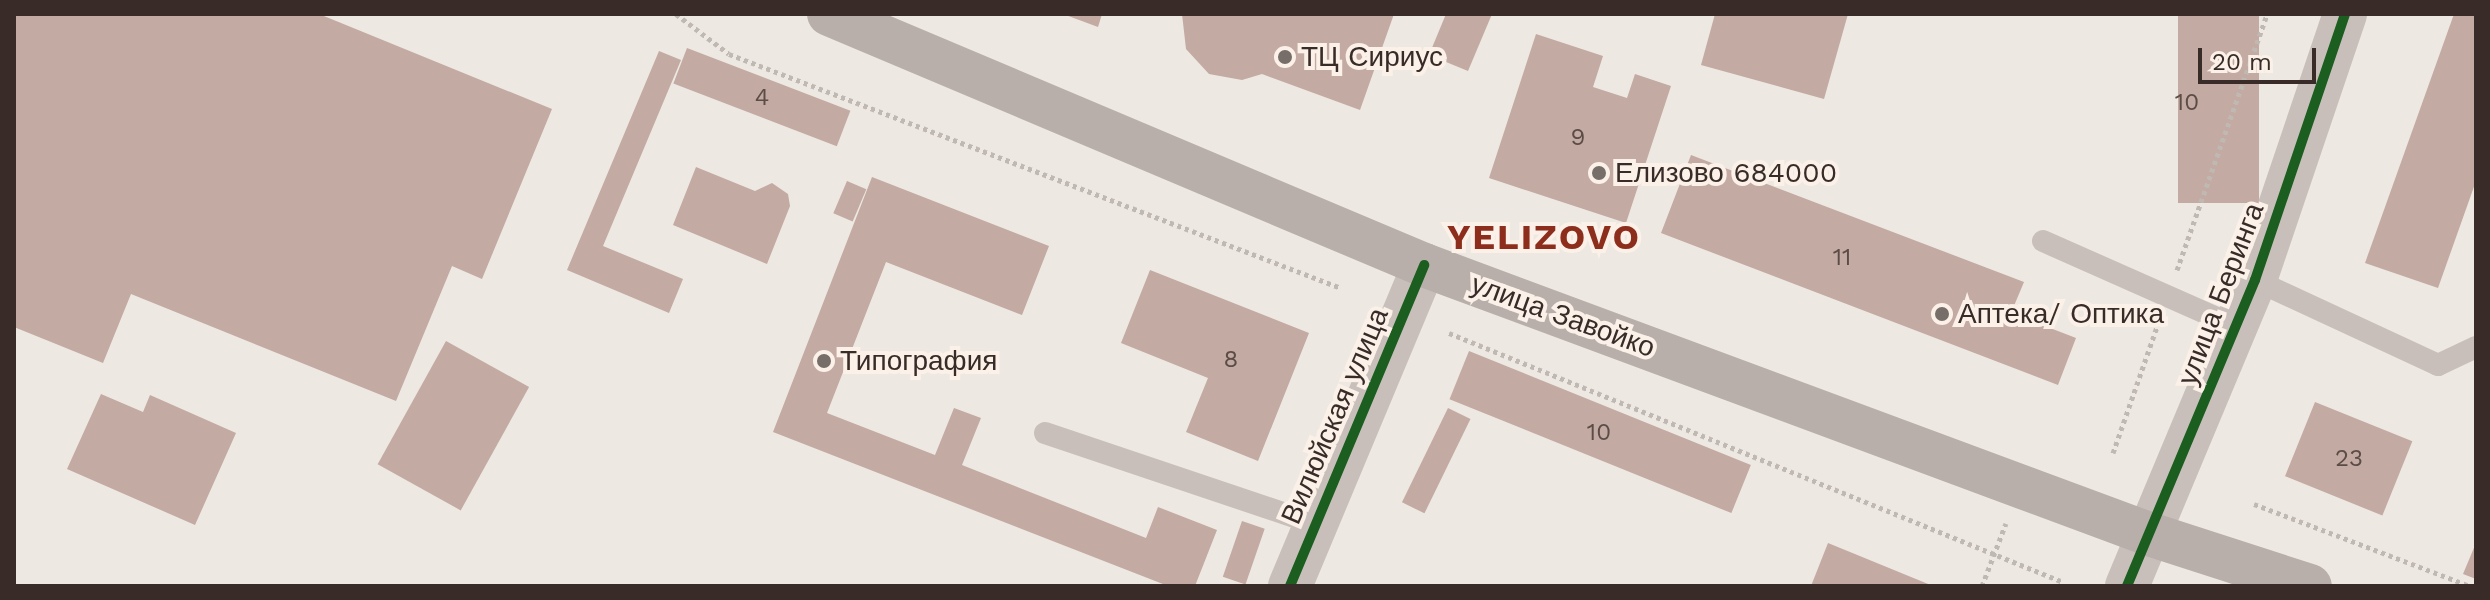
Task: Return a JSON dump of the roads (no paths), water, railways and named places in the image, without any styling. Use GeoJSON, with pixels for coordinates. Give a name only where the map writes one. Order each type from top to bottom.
{"type":"FeatureCollection","features":[{"type":"Feature","properties":{"kind":"main road","name":"улица Завойко"},"geometry":{"type":"LineString","coordinates":[[829,14],[1424,265],[2149,534],[2310,586]]}},
{"type":"Feature","properties":{"kind":"street","name":"улица Беринга"},"geometry":{"type":"LineString","coordinates":[[2127,586],[2255,280],[2345,14]]}},
{"type":"Feature","properties":{"kind":"street","name":"Вилюйская улица"},"geometry":{"type":"LineString","coordinates":[[1290,586],[1424,265]]}},
{"type":"Feature","properties":{"kind":"lane"},"geometry":{"type":"LineString","coordinates":[[2043,241],[2237,327]]}},
{"type":"Feature","properties":{"kind":"lane"},"geometry":{"type":"LineString","coordinates":[[2255,280],[2438,365],[2476,347]]}},
{"type":"Feature","properties":{"kind":"lane"},"geometry":{"type":"LineString","coordinates":[[1045,433],[1316,524]]}},
{"type":"Feature","properties":{"kind":"place","name":"ТЦ Сириус"},"geometry":{"type":"Point","coordinates":[1285,57]}},
{"type":"Feature","properties":{"kind":"place","name":"Елизово 684000"},"geometry":{"type":"Point","coordinates":[1599,173]}},
{"type":"Feature","properties":{"kind":"place","name":"Аптека/ Оптика"},"geometry":{"type":"Point","coordinates":[1942,314]}},
{"type":"Feature","properties":{"kind":"place","name":"Типография"},"geometry":{"type":"Point","coordinates":[824,361]}},
{"type":"Feature","properties":{"kind":"district","name":"YELIZOVO"},"geometry":{"type":"Point","coordinates":[1544,238]}}]}
